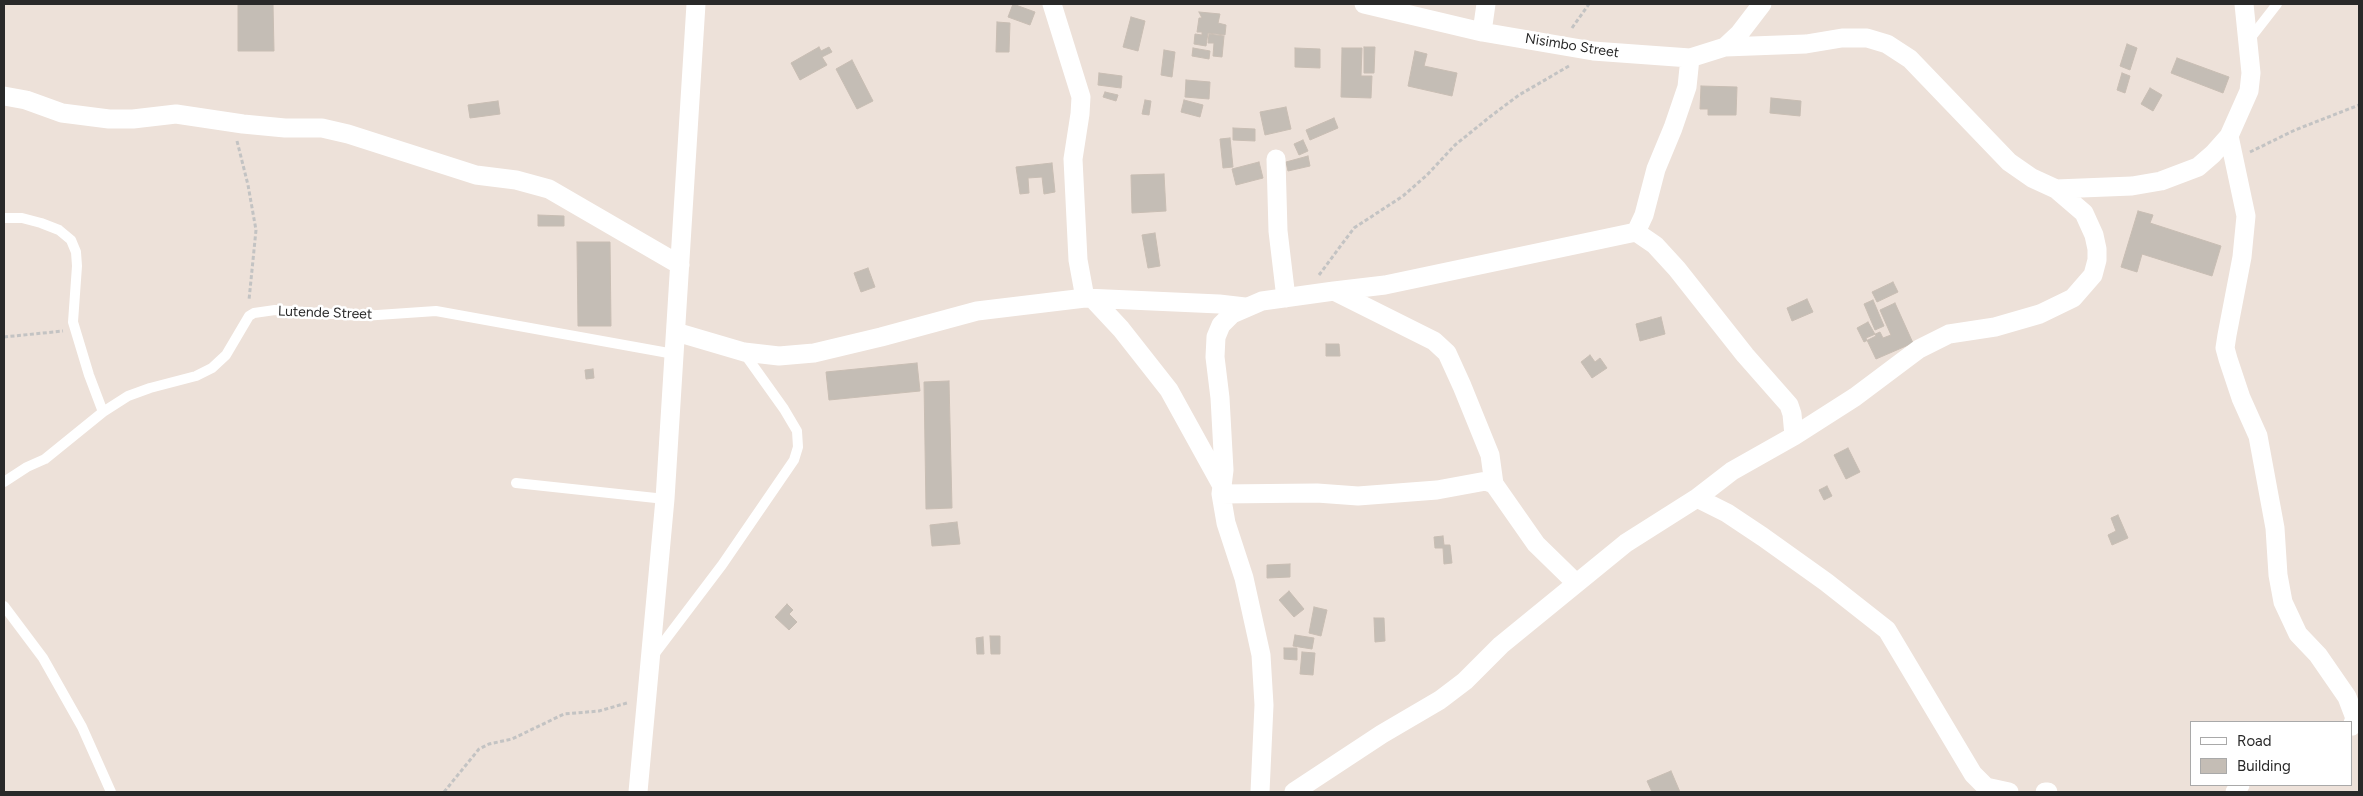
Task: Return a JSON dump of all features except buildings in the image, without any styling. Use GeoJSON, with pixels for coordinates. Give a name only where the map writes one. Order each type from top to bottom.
{"type":"FeatureCollection","features":[{"type":"Feature","properties":{"kind":"street"},"geometry":{"type":"LineString","coordinates":[[638,792],[664,498],[696,4]]}},
{"type":"Feature","properties":{"kind":"street"},"geometry":{"type":"LineString","coordinates":[[1052,4],[1081,97],[1073,167],[1078,260],[1089,299],[1121,329],[1169,390],[1221,490]]}},
{"type":"Feature","properties":{"kind":"street","name":"Nisimbo Street"},"geometry":{"type":"LineString","coordinates":[[1364,4],[1482,32],[1593,51],[1690,58],[1726,46],[1739,34],[1762,4]]}},
{"type":"Feature","properties":{"kind":"street"},"geometry":{"type":"LineString","coordinates":[[1482,32],[1486,4]]}},
{"type":"Feature","properties":{"kind":"street"},"geometry":{"type":"LineString","coordinates":[[2056,190],[2132,186],[2183,175],[2198,168],[2229,136],[2249,91],[2251,73],[2244,4]]}},
{"type":"Feature","properties":{"kind":"street"},"geometry":{"type":"LineString","coordinates":[[1294,792],[1382,734],[1440,700],[1465,681],[1501,645],[1626,543],[1697,498],[1732,471],[1794,436],[1855,397],[1919,349],[1938,339],[1963,330],[1995,327],[2040,314],[2073,298],[2093,275],[2097,249],[2094,235],[2084,213],[2056,190],[2032,178],[2009,162],[1910,59],[1887,44],[1867,38],[1842,38],[1806,44],[1726,46]]}},
{"type":"Feature","properties":{"kind":"street"},"geometry":{"type":"LineString","coordinates":[[1636,232],[1644,215],[1656,169],[1673,128],[1686,87],[1690,58]]}},
{"type":"Feature","properties":{"kind":"street"},"geometry":{"type":"LineString","coordinates":[[4,96],[26,100],[62,113],[109,119],[133,119],[176,114],[233,123],[285,128],[322,128],[348,134],[476,175],[516,180],[549,189],[680,265]]}},
{"type":"Feature","properties":{"kind":"street"},"geometry":{"type":"LineString","coordinates":[[2229,136],[2246,216],[2242,258],[2227,335],[2226,348],[2228,359],[2241,398],[2258,436],[2276,528],[2278,575],[2283,602],[2298,634],[2318,655],[2347,697],[2355,722]]}},
{"type":"Feature","properties":{"kind":"street"},"geometry":{"type":"LineString","coordinates":[[1276,159],[1278,231],[1286,298]]}},
{"type":"Feature","properties":{"kind":"street"},"geometry":{"type":"LineString","coordinates":[[1260,792],[1264,705],[1260,656],[1244,578],[1226,523],[1221,490],[1224,470],[1220,398],[1215,357],[1216,337],[1221,325],[1232,314],[1262,301],[1385,285],[1636,232],[1656,245],[1745,355],[1789,405],[1792,414],[1794,436]]}},
{"type":"Feature","properties":{"kind":"street"},"geometry":{"type":"LineString","coordinates":[[1334,291],[1434,341],[1447,353],[1490,455],[1494,484],[1536,544],[1576,583]]}},
{"type":"Feature","properties":{"kind":"street"},"geometry":{"type":"LineString","coordinates":[[676,332],[744,352],[779,356],[814,352],[881,338],[977,311],[1089,299],[1219,304],[1245,307]]}},
{"type":"Feature","properties":{"kind":"street"},"geometry":{"type":"LineString","coordinates":[[1221,490],[1358,496],[1437,490],[1482,481],[1494,484]]}},
{"type":"Feature","properties":{"kind":"street"},"geometry":{"type":"LineString","coordinates":[[1697,498],[1727,513],[1763,538],[1833,588],[1887,630],[1973,774],[1986,787],[2008,792]]}},
{"type":"Feature","properties":{"kind":"lane"},"geometry":{"type":"LineString","coordinates":[[2249,40],[2277,4]]}},
{"type":"Feature","properties":{"kind":"lane"},"geometry":{"type":"LineString","coordinates":[[4,218],[22,218],[41,222],[60,230],[71,240],[76,252],[77,266],[73,312],[76,331],[89,375],[103,412]]}},
{"type":"Feature","properties":{"kind":"lane","name":"Lutende Street"},"geometry":{"type":"LineString","coordinates":[[248,316],[275,310],[363,316],[436,311],[674,354]]}},
{"type":"Feature","properties":{"kind":"lane"},"geometry":{"type":"LineString","coordinates":[[4,482],[27,467],[45,459],[103,412],[128,396],[196,376],[212,368],[226,355],[248,316]]}},
{"type":"Feature","properties":{"kind":"lane"},"geometry":{"type":"LineString","coordinates":[[649,661],[722,565],[794,460],[798,447],[797,431],[744,352]]}},
{"type":"Feature","properties":{"kind":"lane"},"geometry":{"type":"LineString","coordinates":[[516,482],[664,498]]}},
{"type":"Feature","properties":{"kind":"lane"},"geometry":{"type":"LineString","coordinates":[[4,606],[43,658],[82,727],[111,792]]}},
{"type":"Feature","properties":{"kind":"path"},"geometry":{"type":"LineString","coordinates":[[1561,45],[1589,4]]}},
{"type":"Feature","properties":{"kind":"path"},"geometry":{"type":"LineString","coordinates":[[1308,295],[1325,266],[1354,228],[1403,196],[1427,175],[1455,145],[1519,95],[1593,51]]}},
{"type":"Feature","properties":{"kind":"path"},"geometry":{"type":"LineString","coordinates":[[2234,161],[2295,130],[2359,105]]}},
{"type":"Feature","properties":{"kind":"path"},"geometry":{"type":"LineString","coordinates":[[233,123],[248,185],[256,230],[248,316]]}},
{"type":"Feature","properties":{"kind":"path"},"geometry":{"type":"LineString","coordinates":[[4,337],[76,331]]}},
{"type":"Feature","properties":{"kind":"path"},"geometry":{"type":"LineString","coordinates":[[444,792],[479,749],[489,744],[512,739],[564,714],[599,710],[646,697]]}}]}
